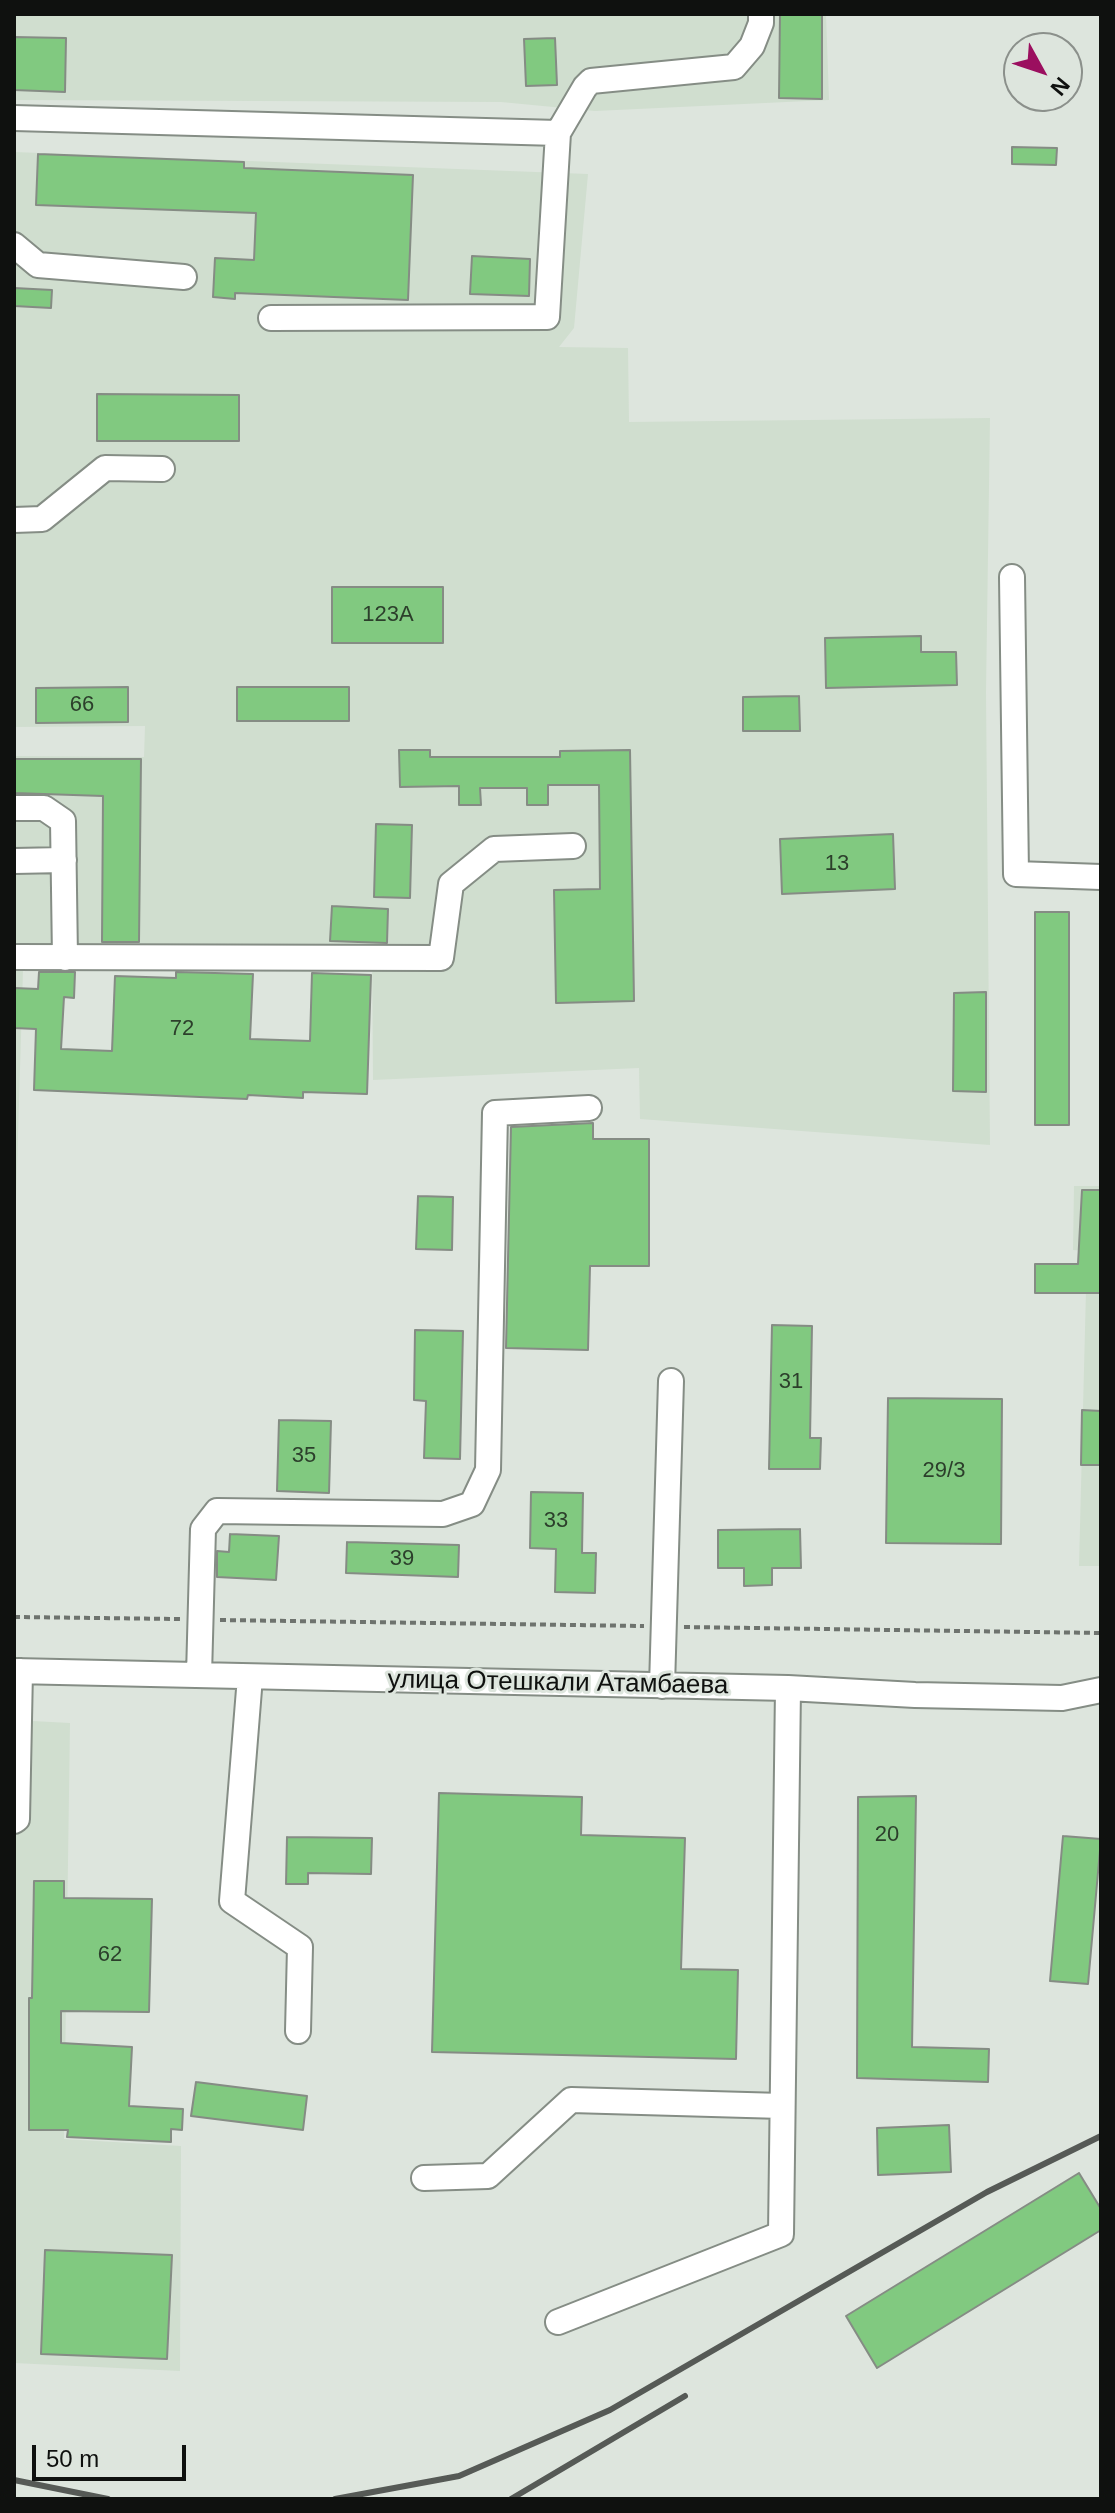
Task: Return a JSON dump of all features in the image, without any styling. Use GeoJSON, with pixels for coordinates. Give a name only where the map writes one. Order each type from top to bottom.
{"type":"FeatureCollection","features":[{"type":"Feature","properties":{"kind":"street"},"geometry":{"type":"LineString","coordinates":[[271,318],[547,317],[558,133],[585,87],[591,81],[734,67],[752,46],[761,23],[761,14]]}},
{"type":"Feature","properties":{"kind":"street"},"geometry":{"type":"LineString","coordinates":[[14,118],[558,133]]}},
{"type":"Feature","properties":{"kind":"street"},"geometry":{"type":"LineString","coordinates":[[14,245],[38,265],[184,277]]}},
{"type":"Feature","properties":{"kind":"street"},"geometry":{"type":"LineString","coordinates":[[14,520],[42,519],[105,468],[162,469]]}},
{"type":"Feature","properties":{"kind":"street"},"geometry":{"type":"LineString","coordinates":[[1012,577],[1016,874],[1101,877]]}},
{"type":"Feature","properties":{"kind":"street"},"geometry":{"type":"LineString","coordinates":[[14,808],[44,808],[63,821],[65,958]]}},
{"type":"Feature","properties":{"kind":"street"},"geometry":{"type":"LineString","coordinates":[[14,957],[441,958],[451,884],[494,849],[573,846]]}},
{"type":"Feature","properties":{"kind":"street"},"geometry":{"type":"LineString","coordinates":[[14,861],[64,860]]}},
{"type":"Feature","properties":{"kind":"street"},"geometry":{"type":"LineString","coordinates":[[199,1675],[203,1529],[217,1511],[443,1514],[472,1504],[488,1470],[495,1113],[589,1108]]}},
{"type":"Feature","properties":{"kind":"street"},"geometry":{"type":"LineString","coordinates":[[662,1686],[671,1381]]}},
{"type":"Feature","properties":{"kind":"street"},"geometry":{"type":"LineString","coordinates":[[14,1821],[17,1819],[17,1671]]}},
{"type":"Feature","properties":{"kind":"street","name":"улица Отешкали Атамбаева"},"geometry":{"type":"LineString","coordinates":[[17,1671],[788,1688],[1062,1698],[1101,1690]]}},
{"type":"Feature","properties":{"kind":"street"},"geometry":{"type":"LineString","coordinates":[[250,1677],[232,1901],[300,1947],[298,2031]]}},
{"type":"Feature","properties":{"kind":"street"},"geometry":{"type":"LineString","coordinates":[[558,2322],[781,2234],[788,1688]]}},
{"type":"Feature","properties":{"kind":"street"},"geometry":{"type":"LineString","coordinates":[[424,2178],[488,2176],[571,2100],[782,2106]]}},
{"type":"Feature","properties":{"kind":"path"},"geometry":{"type":"LineString","coordinates":[[14,1617],[1101,1633]]}},
{"type":"Feature","properties":{"kind":"shaded area"},"geometry":{"type":"Polygon","coordinates":[[[14,14],[826,14],[829,100],[595,111],[501,102],[14,100],[14,14]]]}},
{"type":"Feature","properties":{"kind":"shaded area"},"geometry":{"type":"Polygon","coordinates":[[[14,152],[588,174],[574,328],[559,347],[628,348],[629,422],[990,418],[986,692],[990,1145],[640,1119],[639,1068],[373,1080],[372,951],[141,945],[14,947],[14,756],[144,757],[145,726],[14,727],[14,152]]]}},
{"type":"Feature","properties":{"kind":"shaded area"},"geometry":{"type":"Polygon","coordinates":[[[14,970],[23,970],[14,1268],[14,970]]]}},
{"type":"Feature","properties":{"kind":"shaded area"},"geometry":{"type":"Polygon","coordinates":[[[1074,1186],[1101,1186],[1101,1566],[1079,1566],[1087,1251],[1073,1250],[1074,1186]]]}},
{"type":"Feature","properties":{"kind":"shaded area"},"geometry":{"type":"Polygon","coordinates":[[[14,1720],[70,1723],[64,2139],[181,2146],[180,2371],[14,2363],[14,1720]]]}},
{"type":"Feature","properties":{"kind":"building"},"geometry":{"type":"Polygon","coordinates":[[[780,14],[822,14],[822,99],[779,98],[780,14]]]}},
{"type":"Feature","properties":{"kind":"building"},"geometry":{"type":"Polygon","coordinates":[[[14,37],[66,38],[65,92],[14,90],[14,37]]]}},
{"type":"Feature","properties":{"kind":"building"},"geometry":{"type":"Polygon","coordinates":[[[555,38],[557,85],[526,86],[524,39],[555,38]]]}},
{"type":"Feature","properties":{"kind":"building"},"geometry":{"type":"Polygon","coordinates":[[[1012,147],[1057,148],[1056,165],[1012,164],[1012,147]]]}},
{"type":"Feature","properties":{"kind":"building"},"geometry":{"type":"Polygon","coordinates":[[[38,154],[244,162],[244,168],[413,175],[408,300],[235,293],[235,299],[213,297],[215,258],[254,260],[256,213],[36,205],[38,154]]]}},
{"type":"Feature","properties":{"kind":"building"},"geometry":{"type":"Polygon","coordinates":[[[472,256],[530,259],[529,296],[470,294],[472,256]]]}},
{"type":"Feature","properties":{"kind":"building"},"geometry":{"type":"Polygon","coordinates":[[[14,288],[52,290],[51,308],[14,306],[14,288]]]}},
{"type":"Feature","properties":{"kind":"building"},"geometry":{"type":"Polygon","coordinates":[[[97,394],[239,395],[239,441],[97,441],[97,394]]]}},
{"type":"Feature","properties":{"kind":"building"},"geometry":{"type":"Polygon","coordinates":[[[332,587],[443,587],[443,643],[332,643],[332,587]]]}},
{"type":"Feature","properties":{"kind":"building"},"geometry":{"type":"Polygon","coordinates":[[[921,636],[921,652],[956,652],[957,685],[826,688],[825,638],[921,636]]]}},
{"type":"Feature","properties":{"kind":"building"},"geometry":{"type":"Polygon","coordinates":[[[128,687],[128,722],[36,723],[36,688],[128,687]]]}},
{"type":"Feature","properties":{"kind":"building"},"geometry":{"type":"Polygon","coordinates":[[[237,687],[349,687],[349,721],[237,721],[237,687]]]}},
{"type":"Feature","properties":{"kind":"building"},"geometry":{"type":"Polygon","coordinates":[[[799,696],[800,731],[743,731],[743,697],[799,696]]]}},
{"type":"Feature","properties":{"kind":"building"},"geometry":{"type":"Polygon","coordinates":[[[399,750],[430,750],[430,757],[560,757],[560,751],[630,750],[634,1001],[556,1003],[554,890],[600,889],[599,785],[548,785],[548,805],[527,805],[527,788],[480,788],[481,805],[459,805],[459,786],[400,787],[399,750]]]}},
{"type":"Feature","properties":{"kind":"building"},"geometry":{"type":"Polygon","coordinates":[[[14,759],[141,759],[139,942],[102,942],[103,796],[14,793],[14,759]]]}},
{"type":"Feature","properties":{"kind":"building"},"geometry":{"type":"Polygon","coordinates":[[[376,824],[412,825],[410,898],[374,897],[376,824]]]}},
{"type":"Feature","properties":{"kind":"building"},"geometry":{"type":"Polygon","coordinates":[[[893,834],[895,889],[782,894],[780,839],[893,834]]]}},
{"type":"Feature","properties":{"kind":"building"},"geometry":{"type":"Polygon","coordinates":[[[332,906],[388,909],[387,943],[330,941],[332,906]]]}},
{"type":"Feature","properties":{"kind":"building"},"geometry":{"type":"Polygon","coordinates":[[[1035,912],[1069,912],[1069,1125],[1035,1125],[1035,912]]]}},
{"type":"Feature","properties":{"kind":"building"},"geometry":{"type":"Polygon","coordinates":[[[39,972],[75,972],[74,998],[64,997],[61,1049],[112,1051],[115,976],[176,978],[176,972],[253,974],[250,1039],[310,1041],[312,973],[371,975],[367,1094],[303,1092],[303,1098],[248,1095],[247,1099],[34,1090],[36,1029],[14,1028],[14,988],[38,989],[39,972]]]}},
{"type":"Feature","properties":{"kind":"building"},"geometry":{"type":"Polygon","coordinates":[[[986,992],[986,1092],[953,1091],[954,993],[986,992]]]}},
{"type":"Feature","properties":{"kind":"building"},"geometry":{"type":"Polygon","coordinates":[[[593,1123],[593,1139],[649,1139],[649,1266],[590,1266],[588,1350],[506,1348],[511,1127],[593,1123]]]}},
{"type":"Feature","properties":{"kind":"building"},"geometry":{"type":"Polygon","coordinates":[[[1082,1190],[1101,1190],[1101,1293],[1035,1293],[1035,1264],[1078,1264],[1082,1190]]]}},
{"type":"Feature","properties":{"kind":"building"},"geometry":{"type":"Polygon","coordinates":[[[418,1196],[453,1197],[452,1250],[416,1249],[418,1196]]]}},
{"type":"Feature","properties":{"kind":"building"},"geometry":{"type":"Polygon","coordinates":[[[772,1325],[812,1326],[810,1438],[821,1438],[820,1469],[769,1469],[772,1325]]]}},
{"type":"Feature","properties":{"kind":"building"},"geometry":{"type":"Polygon","coordinates":[[[415,1330],[463,1331],[460,1459],[424,1458],[426,1401],[414,1400],[415,1330]]]}},
{"type":"Feature","properties":{"kind":"building"},"geometry":{"type":"Polygon","coordinates":[[[888,1398],[1002,1399],[1001,1544],[886,1543],[888,1398]]]}},
{"type":"Feature","properties":{"kind":"building"},"geometry":{"type":"Polygon","coordinates":[[[1082,1410],[1101,1411],[1101,1465],[1081,1465],[1082,1410]]]}},
{"type":"Feature","properties":{"kind":"building"},"geometry":{"type":"Polygon","coordinates":[[[279,1420],[331,1421],[329,1493],[277,1491],[279,1420]]]}},
{"type":"Feature","properties":{"kind":"building"},"geometry":{"type":"Polygon","coordinates":[[[531,1492],[583,1493],[582,1553],[596,1553],[595,1593],[555,1592],[556,1549],[530,1548],[531,1492]]]}},
{"type":"Feature","properties":{"kind":"building"},"geometry":{"type":"Polygon","coordinates":[[[800,1529],[801,1568],[772,1568],[772,1585],[744,1586],[744,1568],[718,1568],[718,1530],[800,1529]]]}},
{"type":"Feature","properties":{"kind":"building"},"geometry":{"type":"Polygon","coordinates":[[[230,1534],[279,1536],[276,1580],[217,1577],[217,1551],[229,1552],[230,1534]]]}},
{"type":"Feature","properties":{"kind":"building"},"geometry":{"type":"Polygon","coordinates":[[[347,1542],[459,1545],[458,1577],[346,1573],[347,1542]]]}},
{"type":"Feature","properties":{"kind":"building"},"geometry":{"type":"Polygon","coordinates":[[[439,1793],[582,1797],[581,1835],[685,1838],[681,1969],[738,1970],[736,2059],[432,2052],[439,1793]]]}},
{"type":"Feature","properties":{"kind":"building"},"geometry":{"type":"Polygon","coordinates":[[[916,1796],[912,2047],[989,2049],[988,2082],[857,2078],[858,1797],[916,1796]]]}},
{"type":"Feature","properties":{"kind":"building"},"geometry":{"type":"Polygon","coordinates":[[[1063,1836],[1101,1839],[1088,1984],[1050,1981],[1063,1836]]]}},
{"type":"Feature","properties":{"kind":"building"},"geometry":{"type":"Polygon","coordinates":[[[287,1837],[372,1838],[371,1874],[308,1873],[308,1884],[286,1884],[287,1837]]]}},
{"type":"Feature","properties":{"kind":"building"},"geometry":{"type":"Polygon","coordinates":[[[34,1881],[64,1881],[64,1898],[152,1899],[149,2012],[61,2011],[61,2043],[132,2047],[129,2106],[183,2109],[182,2130],[171,2129],[171,2142],[67,2137],[68,2130],[29,2130],[29,1998],[32,1998],[34,1881]]]}},
{"type":"Feature","properties":{"kind":"building"},"geometry":{"type":"Polygon","coordinates":[[[196,2082],[307,2096],[303,2130],[191,2116],[196,2082]]]}},
{"type":"Feature","properties":{"kind":"building"},"geometry":{"type":"Polygon","coordinates":[[[949,2125],[951,2172],[878,2175],[877,2128],[949,2125]]]}},
{"type":"Feature","properties":{"kind":"building"},"geometry":{"type":"Polygon","coordinates":[[[1079,2173],[1101,2209],[1101,2230],[877,2368],[846,2316],[1079,2173]]]}},
{"type":"Feature","properties":{"kind":"building"},"geometry":{"type":"Polygon","coordinates":[[[45,2250],[172,2255],[167,2359],[41,2354],[45,2250]]]}},
{"type":"Feature","properties":{"kind":"railway"},"geometry":{"type":"LineString","coordinates":[[335,2499],[459,2476],[610,2410],[987,2192],[1101,2136]]}},
{"type":"Feature","properties":{"kind":"railway"},"geometry":{"type":"LineString","coordinates":[[511,2499],[685,2396]]}},
{"type":"Feature","properties":{"kind":"railway"},"geometry":{"type":"LineString","coordinates":[[14,2480],[108,2499]]}}]}
